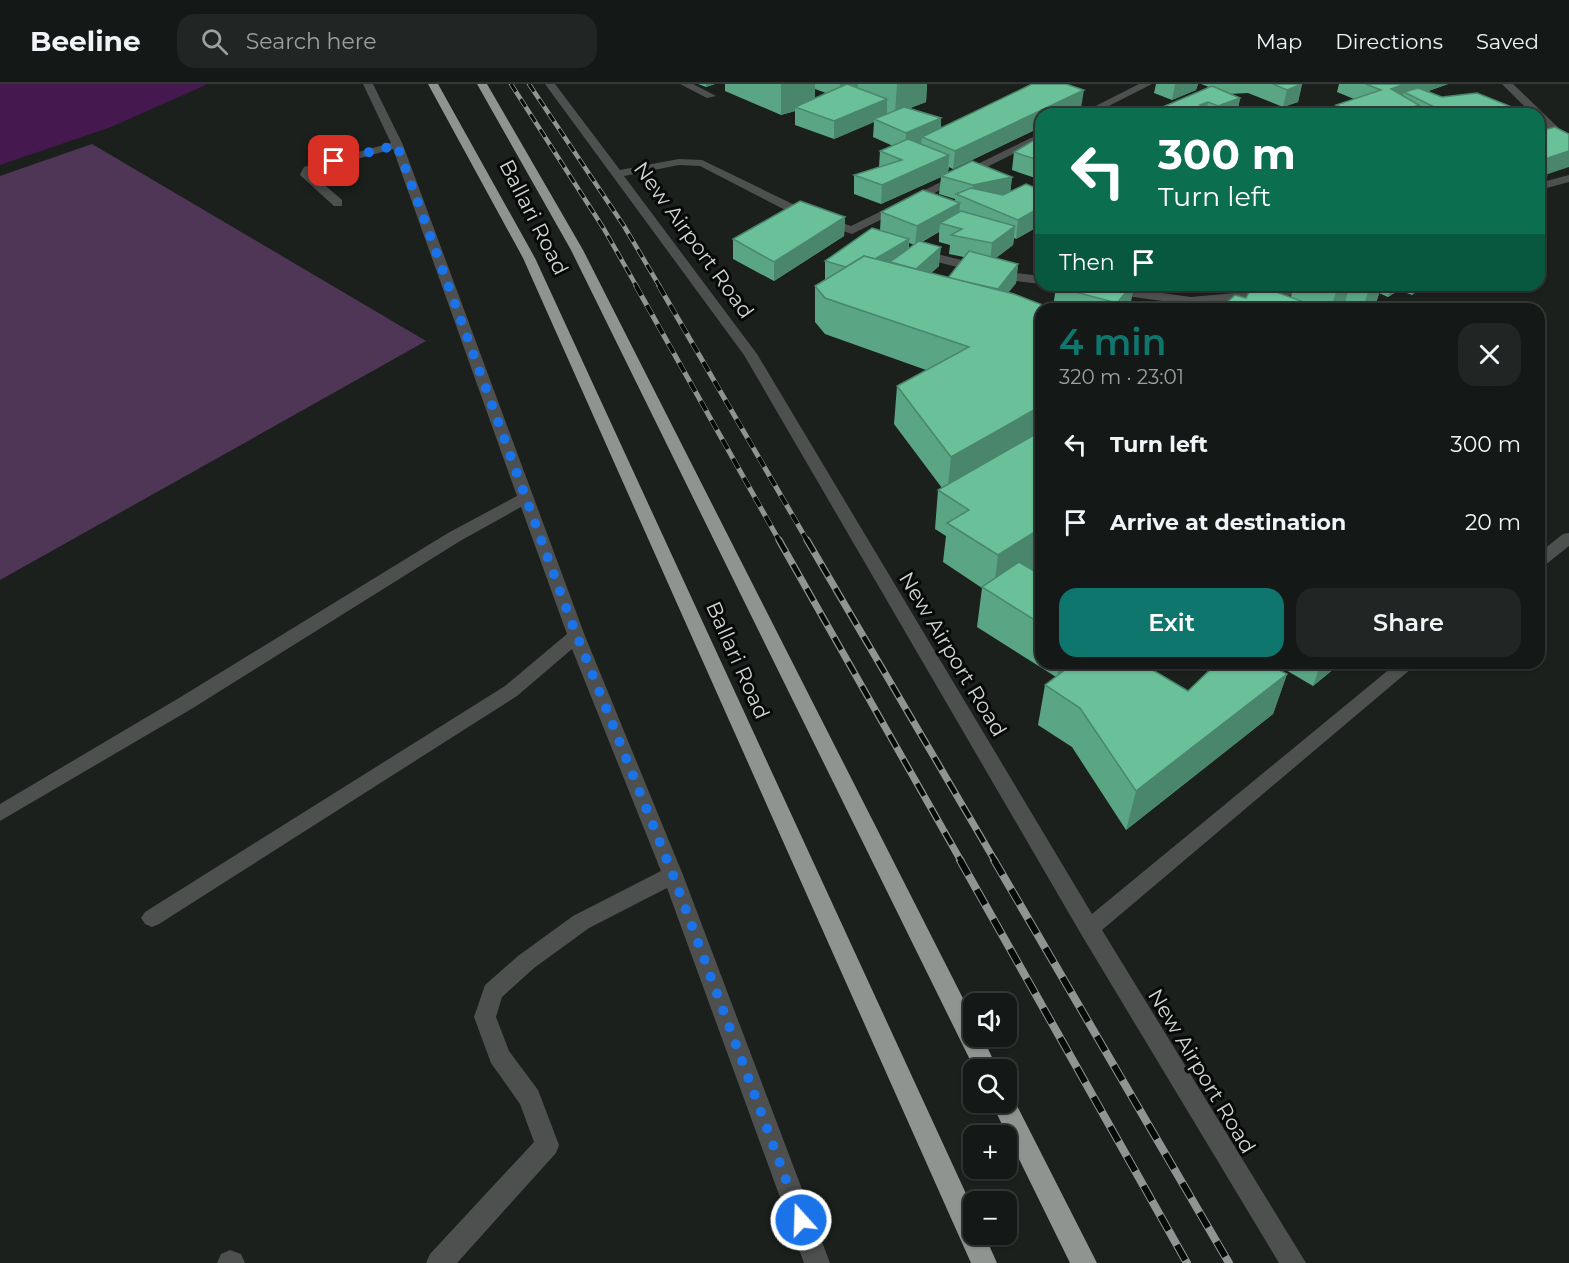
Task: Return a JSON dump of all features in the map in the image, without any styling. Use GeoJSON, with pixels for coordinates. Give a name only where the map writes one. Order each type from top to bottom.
{"type":"FeatureCollection","features":[{"type":"Feature","properties":{"kind":"highway","name":"Ballari Road"},"geometry":{"type":"LineString","coordinates":[[433,84],[529,258],[984,1263]]}},
{"type":"Feature","properties":{"kind":"highway","name":"Ballari Road"},"geometry":{"type":"LineString","coordinates":[[482,84],[577,250],[982,1059]]}},
{"type":"Feature","properties":{"kind":"highway"},"geometry":{"type":"LineString","coordinates":[[1009,1113],[1084,1263]]}},
{"type":"Feature","properties":{"kind":"street"},"geometry":{"type":"LineString","coordinates":[[368,84],[397,145],[576,636],[673,875],[817,1263]]}},
{"type":"Feature","properties":{"kind":"street","name":"New Airport Road"},"geometry":{"type":"LineString","coordinates":[[550,84],[750,354],[1089,928],[1293,1263]]}},
{"type":"Feature","properties":{"kind":"street"},"geometry":{"type":"LineString","coordinates":[[685,84],[711,96]]}},
{"type":"Feature","properties":{"kind":"street"},"geometry":{"type":"LineString","coordinates":[[1090,108],[1094,104],[1147,84]]}},
{"type":"Feature","properties":{"kind":"street"},"geometry":{"type":"LineString","coordinates":[[1508,84],[1533,108]]}},
{"type":"Feature","properties":{"kind":"street"},"geometry":{"type":"LineString","coordinates":[[1545,120],[1569,144]]}},
{"type":"Feature","properties":{"kind":"street"},"geometry":{"type":"LineString","coordinates":[[852,230],[1035,139]]}},
{"type":"Feature","properties":{"kind":"street"},"geometry":{"type":"LineString","coordinates":[[338,203],[306,175],[308,169],[397,145]]}},
{"type":"Feature","properties":{"kind":"street"},"geometry":{"type":"LineString","coordinates":[[617,174],[679,162],[702,164],[801,213],[873,238]]}},
{"type":"Feature","properties":{"kind":"street"},"geometry":{"type":"LineString","coordinates":[[1545,185],[1569,178]]}},
{"type":"Feature","properties":{"kind":"street"},"geometry":{"type":"LineString","coordinates":[[904,248],[936,258],[1035,279]]}},
{"type":"Feature","properties":{"kind":"street"},"geometry":{"type":"LineString","coordinates":[[1119,291],[1191,301],[1298,291]]}},
{"type":"Feature","properties":{"kind":"street"},"geometry":{"type":"LineString","coordinates":[[0,813],[186,703],[454,537],[525,498]]}},
{"type":"Feature","properties":{"kind":"street"},"geometry":{"type":"LineString","coordinates":[[1545,556],[1569,538]]}},
{"type":"Feature","properties":{"kind":"street"},"geometry":{"type":"LineString","coordinates":[[152,918],[511,691],[576,636]]}},
{"type":"Feature","properties":{"kind":"street"},"geometry":{"type":"LineString","coordinates":[[1089,928],[1402,669]]}},
{"type":"Feature","properties":{"kind":"street"},"geometry":{"type":"LineString","coordinates":[[439,1263],[547,1145],[530,1098],[499,1056],[485,1017],[493,992],[526,962],[581,922],[673,875]]}},
{"type":"Feature","properties":{"kind":"shaded area"},"geometry":{"type":"Polygon","coordinates":[[[0,84],[208,84],[111,127],[0,165],[0,84]]]}},
{"type":"Feature","properties":{"kind":"shaded area"},"geometry":{"type":"Polygon","coordinates":[[[92,144],[426,341],[0,580],[0,176],[92,144]]]}},
{"type":"Feature","properties":{"kind":"building"},"geometry":{"type":"Polygon","coordinates":[[[847,84],[887,99],[834,121],[795,107],[847,84]]]}},
{"type":"Feature","properties":{"kind":"building"},"geometry":{"type":"Polygon","coordinates":[[[1032,84],[1066,84],[1084,90],[1046,108],[1035,108],[1035,113],[955,151],[922,137],[1032,84]]]}},
{"type":"Feature","properties":{"kind":"building"},"geometry":{"type":"Polygon","coordinates":[[[1273,84],[1302,84],[1287,90],[1273,84]]]}},
{"type":"Feature","properties":{"kind":"building"},"geometry":{"type":"Polygon","coordinates":[[[1366,84],[1405,84],[1391,89],[1419,105],[1411,108],[1343,108],[1336,105],[1381,90],[1366,84]]]}},
{"type":"Feature","properties":{"kind":"building"},"geometry":{"type":"Polygon","coordinates":[[[1212,86],[1240,98],[1218,106],[1208,102],[1200,105],[1211,108],[1170,108],[1165,106],[1212,86]]]}},
{"type":"Feature","properties":{"kind":"building"},"geometry":{"type":"Polygon","coordinates":[[[1418,88],[1442,97],[1477,93],[1512,107],[1436,108],[1404,92],[1418,88]]]}},
{"type":"Feature","properties":{"kind":"building"},"geometry":{"type":"Polygon","coordinates":[[[904,107],[941,118],[906,133],[874,119],[904,107]]]}},
{"type":"Feature","properties":{"kind":"building"},"geometry":{"type":"Polygon","coordinates":[[[1555,127],[1569,134],[1569,151],[1545,159],[1545,130],[1555,127]]]}},
{"type":"Feature","properties":{"kind":"building"},"geometry":{"type":"Polygon","coordinates":[[[908,139],[949,155],[882,185],[854,175],[902,160],[880,151],[908,139]]]}},
{"type":"Feature","properties":{"kind":"building"},"geometry":{"type":"Polygon","coordinates":[[[1035,140],[1035,159],[1014,152],[1035,140]]]}},
{"type":"Feature","properties":{"kind":"building"},"geometry":{"type":"Polygon","coordinates":[[[972,161],[1012,177],[973,185],[941,176],[972,161]]]}},
{"type":"Feature","properties":{"kind":"building"},"geometry":{"type":"Polygon","coordinates":[[[1026,184],[1035,188],[1035,210],[1018,220],[956,194],[971,188],[1003,195],[1026,184]]]}},
{"type":"Feature","properties":{"kind":"building"},"geometry":{"type":"Polygon","coordinates":[[[923,190],[960,203],[917,226],[881,212],[923,190]]]}},
{"type":"Feature","properties":{"kind":"building"},"geometry":{"type":"Polygon","coordinates":[[[800,201],[845,217],[774,262],[733,239],[800,201]]]}},
{"type":"Feature","properties":{"kind":"building"},"geometry":{"type":"Polygon","coordinates":[[[961,211],[1015,226],[992,243],[951,235],[962,229],[940,223],[961,211]]]}},
{"type":"Feature","properties":{"kind":"building"},"geometry":{"type":"Polygon","coordinates":[[[872,228],[909,239],[875,259],[864,256],[846,267],[825,261],[872,228]]]}},
{"type":"Feature","properties":{"kind":"building"},"geometry":{"type":"Polygon","coordinates":[[[919,241],[941,247],[916,269],[890,262],[919,241]]]}},
{"type":"Feature","properties":{"kind":"building"},"geometry":{"type":"Polygon","coordinates":[[[969,251],[1018,264],[998,289],[948,278],[969,251]]]}},
{"type":"Feature","properties":{"kind":"building"},"geometry":{"type":"Polygon","coordinates":[[[864,256],[1014,294],[1037,303],[1035,303],[1035,409],[951,457],[897,386],[969,347],[825,298],[815,286],[864,256]]]}},
{"type":"Feature","properties":{"kind":"building"},"geometry":{"type":"Polygon","coordinates":[[[1071,291],[1127,291],[1117,303],[1071,291]]]}},
{"type":"Feature","properties":{"kind":"building"},"geometry":{"type":"Polygon","coordinates":[[[1249,291],[1274,291],[1306,303],[1226,303],[1235,295],[1246,298],[1249,291]]]}},
{"type":"Feature","properties":{"kind":"building"},"geometry":{"type":"Polygon","coordinates":[[[1035,434],[1035,532],[998,555],[947,523],[969,510],[938,490],[1035,434]]]}},
{"type":"Feature","properties":{"kind":"building"},"geometry":{"type":"Polygon","coordinates":[[[1019,562],[1035,571],[1035,620],[982,587],[1019,562]]]}},
{"type":"Feature","properties":{"kind":"building"},"geometry":{"type":"Polygon","coordinates":[[[1066,669],[1151,669],[1188,691],[1211,669],[1277,669],[1287,674],[1136,791],[1080,708],[1045,685],[1066,669]]]}},
{"type":"Feature","properties":{"kind":"railway"},"geometry":{"type":"LineString","coordinates":[[511,84],[604,229],[637,287]]}},
{"type":"Feature","properties":{"kind":"railway"},"geometry":{"type":"LineString","coordinates":[[529,84],[624,226],[660,287]]}},
{"type":"Feature","properties":{"kind":"railway"},"geometry":{"type":"LineString","coordinates":[[636,286],[780,542]]}},
{"type":"Feature","properties":{"kind":"railway"},"geometry":{"type":"LineString","coordinates":[[659,286],[808,542]]}},
{"type":"Feature","properties":{"kind":"railway"},"geometry":{"type":"LineString","coordinates":[[779,540],[961,861]]}},
{"type":"Feature","properties":{"kind":"railway"},"geometry":{"type":"LineString","coordinates":[[807,540],[995,861]]}},
{"type":"Feature","properties":{"kind":"railway"},"geometry":{"type":"LineString","coordinates":[[960,860],[1187,1263]]}},
{"type":"Feature","properties":{"kind":"railway"},"geometry":{"type":"LineString","coordinates":[[994,860],[1229,1263]]}},
{"type":"Feature","properties":{"kind":"route"},"geometry":{"type":"LineString","coordinates":[[334,161],[397,145],[576,636],[673,875],[801,1220]]}}]}
